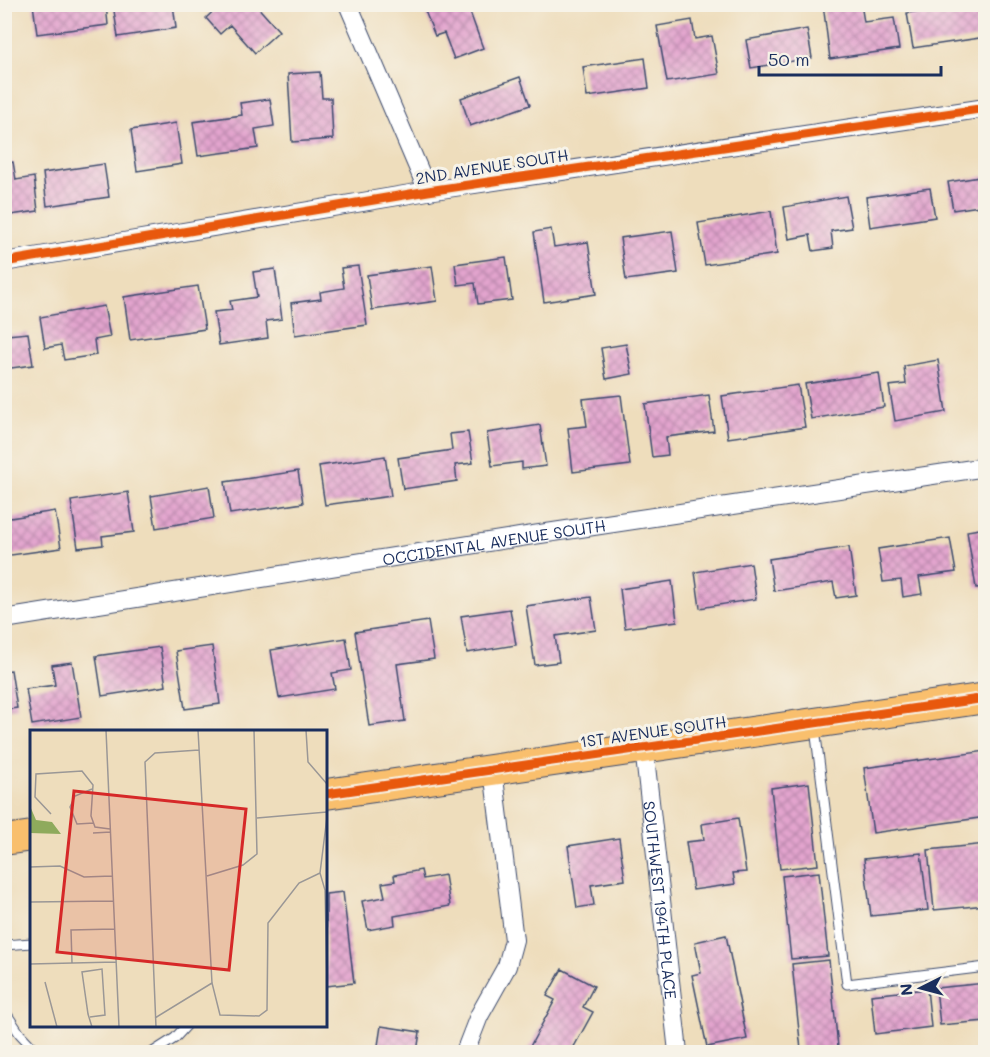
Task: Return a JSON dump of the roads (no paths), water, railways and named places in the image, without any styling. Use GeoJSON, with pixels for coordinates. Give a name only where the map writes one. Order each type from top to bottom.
{"type":"FeatureCollection","features":[{"type":"Feature","properties":{"kind":"main road","name":"1ST AVENUE SOUTH"},"geometry":{"type":"LineString","coordinates":[[327,794],[986,698]]}},
{"type":"Feature","properties":{"kind":"main road"},"geometry":{"type":"LineString","coordinates":[[4,840],[30,836]]}},
{"type":"Feature","properties":{"kind":"street"},"geometry":{"type":"LineString","coordinates":[[348,4],[428,191]]}},
{"type":"Feature","properties":{"kind":"street","name":"2ND AVENUE SOUTH"},"geometry":{"type":"LineString","coordinates":[[4,262],[428,191],[986,108]]}},
{"type":"Feature","properties":{"kind":"street","name":"OCCIDENTAL AVENUE SOUTH"},"geometry":{"type":"LineString","coordinates":[[4,619],[986,467]]}},
{"type":"Feature","properties":{"kind":"street","name":"SOUTHWEST 194TH PLACE"},"geometry":{"type":"LineString","coordinates":[[644,748],[678,1053]]}},
{"type":"Feature","properties":{"kind":"street"},"geometry":{"type":"LineString","coordinates":[[465,1053],[479,1016],[507,966],[514,940],[494,770]]}},
{"type":"Feature","properties":{"kind":"lane"},"geometry":{"type":"LineString","coordinates":[[814,723],[847,984],[986,967]]}},
{"type":"Feature","properties":{"kind":"lane"},"geometry":{"type":"LineString","coordinates":[[4,945],[30,943]]}},
{"type":"Feature","properties":{"kind":"lane"},"geometry":{"type":"LineString","coordinates":[[4,1010],[20,1034],[37,1053]]}},
{"type":"Feature","properties":{"kind":"lane"},"geometry":{"type":"LineString","coordinates":[[153,1053],[175,1038],[185,1027]]}}]}
